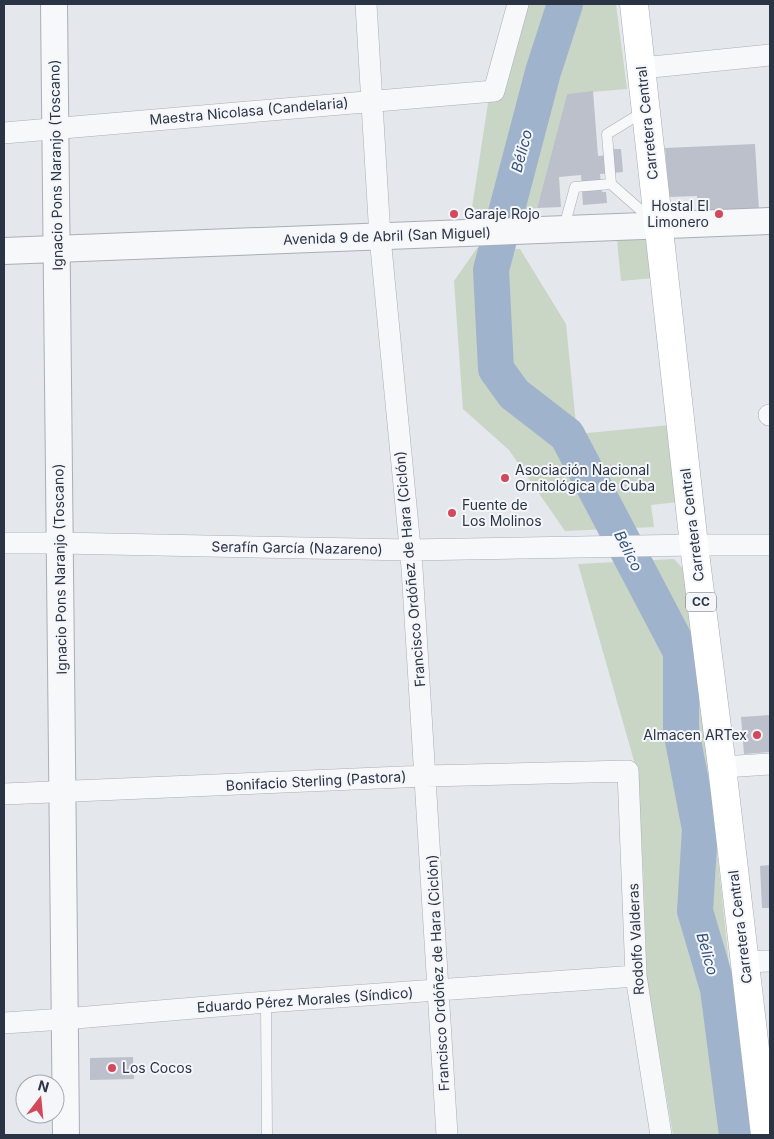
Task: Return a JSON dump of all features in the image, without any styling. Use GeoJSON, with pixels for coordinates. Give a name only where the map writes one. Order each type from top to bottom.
{"type":"FeatureCollection","features":[{"type":"Feature","properties":{"kind":"main road","name":"Carretera Central"},"geometry":{"type":"LineString","coordinates":[[634,4],[694,544],[722,767],[757,961],[766,1135]]}},
{"type":"Feature","properties":{"kind":"street","name":"Ignacio Pons Naranjo (Toscano)"},"geometry":{"type":"LineString","coordinates":[[54,4],[66,1135]]}},
{"type":"Feature","properties":{"kind":"street","name":"Francisco Ordóñez de Hara (Ciclón)"},"geometry":{"type":"LineString","coordinates":[[366,4],[380,237],[410,550],[426,776],[447,1135]]}},
{"type":"Feature","properties":{"kind":"street","name":"Maestra Nicolasa (Candelaria)"},"geometry":{"type":"LineString","coordinates":[[4,133],[494,91],[518,4]]}},
{"type":"Feature","properties":{"kind":"street"},"geometry":{"type":"LineString","coordinates":[[642,68],[770,55]]}},
{"type":"Feature","properties":{"kind":"street","name":"Avenida 9 de Abril (San Miguel)"},"geometry":{"type":"LineString","coordinates":[[4,251],[770,221]]}},
{"type":"Feature","properties":{"kind":"street","name":"Serafín García (Nazareno)"},"geometry":{"type":"LineString","coordinates":[[4,543],[410,550],[694,544],[770,545]]}},
{"type":"Feature","properties":{"kind":"street"},"geometry":{"type":"LineString","coordinates":[[722,767],[770,764]]}},
{"type":"Feature","properties":{"kind":"street","name":"Bonifacio Sterling (Pastora)"},"geometry":{"type":"LineString","coordinates":[[4,794],[426,776],[628,771]]}},
{"type":"Feature","properties":{"kind":"street","name":"Rodolfo Valderas"},"geometry":{"type":"LineString","coordinates":[[628,771],[636,976],[661,1135]]}},
{"type":"Feature","properties":{"kind":"street","name":"Eduardo Pérez Morales (Síndico)"},"geometry":{"type":"LineString","coordinates":[[4,1023],[266,1002],[636,976]]}},
{"type":"Feature","properties":{"kind":"lane"},"geometry":{"type":"LineString","coordinates":[[646,111],[607,134],[611,184],[658,225]]}},
{"type":"Feature","properties":{"kind":"lane"},"geometry":{"type":"LineString","coordinates":[[563,229],[575,187],[611,184]]}},
{"type":"Feature","properties":{"kind":"lane"},"geometry":{"type":"LineString","coordinates":[[266,1002],[267,1135]]}},
{"type":"Feature","properties":{"kind":"green space"},"geometry":{"type":"Polygon","coordinates":[[[526,4],[616,4],[627,89],[567,94],[537,208],[471,214],[488,103],[504,92],[526,4]]]}},
{"type":"Feature","properties":{"kind":"green space"},"geometry":{"type":"Polygon","coordinates":[[[644,237],[651,244],[654,278],[621,281],[617,240],[644,237]]]}},
{"type":"Feature","properties":{"kind":"green space"},"geometry":{"type":"Polygon","coordinates":[[[477,248],[520,249],[566,324],[577,434],[670,425],[678,502],[651,505],[654,527],[565,531],[509,450],[463,409],[454,281],[477,248]]]}},
{"type":"Feature","properties":{"kind":"green space"},"geometry":{"type":"Polygon","coordinates":[[[674,559],[688,574],[747,1135],[673,1135],[647,981],[643,867],[636,768],[578,564],[674,559]]]}},
{"type":"Feature","properties":{"kind":"building"},"geometry":{"type":"Polygon","coordinates":[[[593,91],[598,156],[612,155],[611,149],[621,149],[623,172],[600,174],[602,192],[606,192],[607,203],[583,205],[581,175],[559,177],[561,207],[537,208],[567,94],[593,91]]]}},
{"type":"Feature","properties":{"kind":"building"},"geometry":{"type":"Polygon","coordinates":[[[755,144],[759,211],[697,214],[697,196],[669,197],[665,148],[755,144]]]}},
{"type":"Feature","properties":{"kind":"building","name":"Almacen ARTex"},"geometry":{"type":"Polygon","coordinates":[[[770,715],[770,752],[744,754],[741,717],[770,715]]]}},
{"type":"Feature","properties":{"kind":"building"},"geometry":{"type":"Polygon","coordinates":[[[770,865],[770,908],[762,908],[760,866],[770,865]]]}},
{"type":"Feature","properties":{"kind":"building","name":"Los Cocos"},"geometry":{"type":"Polygon","coordinates":[[[133,1057],[134,1079],[90,1080],[90,1058],[133,1057]]]}},
{"type":"Feature","properties":{"kind":"waterway","name":"Bélico"},"geometry":{"type":"LineString","coordinates":[[565,4],[543,72],[491,270],[496,369],[514,394],[567,435],[681,652],[681,730],[700,829],[695,911],[718,989],[737,1135]]}},
{"type":"Feature","properties":{"kind":"place","name":"Garaje Rojo"},"geometry":{"type":"Point","coordinates":[454,214]}},
{"type":"Feature","properties":{"kind":"place","name":"Hostal El Limonero"},"geometry":{"type":"Point","coordinates":[719,214]}},
{"type":"Feature","properties":{"kind":"place","name":"Asociación Nacional Ornitológica de Cuba"},"geometry":{"type":"Point","coordinates":[505,478]}},
{"type":"Feature","properties":{"kind":"place","name":"Fuente de Los Molinos"},"geometry":{"type":"Point","coordinates":[452,513]}},
{"type":"Feature","properties":{"kind":"place","name":"Almacen ARTex"},"geometry":{"type":"Point","coordinates":[757,735]}},
{"type":"Feature","properties":{"kind":"place","name":"Los Cocos"},"geometry":{"type":"Point","coordinates":[112,1068]}}]}
